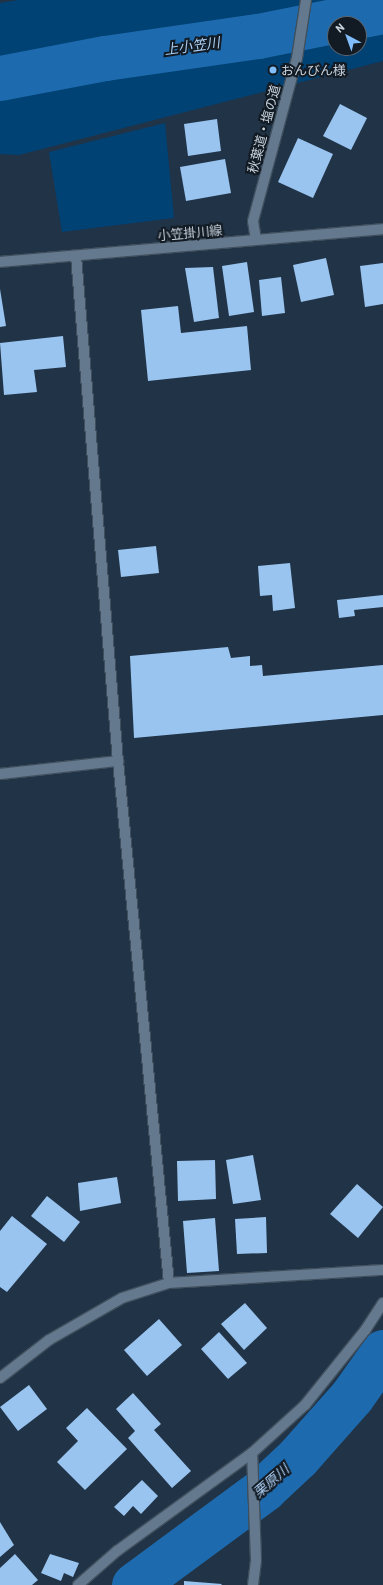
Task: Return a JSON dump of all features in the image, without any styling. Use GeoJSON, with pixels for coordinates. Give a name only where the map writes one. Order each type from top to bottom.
{"type":"FeatureCollection","features":[{"type":"Feature","properties":{"kind":"street","name":"秋葉道・塩の道"},"geometry":{"type":"LineString","coordinates":[[256,240],[253,220],[297,58],[306,0]]}},
{"type":"Feature","properties":{"kind":"street","name":"小笠掛川線"},"geometry":{"type":"LineString","coordinates":[[0,262],[383,229]]}},
{"type":"Feature","properties":{"kind":"street"},"geometry":{"type":"LineString","coordinates":[[76,256],[118,761],[169,1283]]}},
{"type":"Feature","properties":{"kind":"street"},"geometry":{"type":"LineString","coordinates":[[0,774],[118,761]]}},
{"type":"Feature","properties":{"kind":"street"},"geometry":{"type":"LineString","coordinates":[[0,1378],[49,1340],[122,1298],[169,1283],[383,1270]]}},
{"type":"Feature","properties":{"kind":"street"},"geometry":{"type":"LineString","coordinates":[[78,1585],[117,1551],[252,1453],[304,1405],[366,1329],[383,1303]]}},
{"type":"Feature","properties":{"kind":"street"},"geometry":{"type":"LineString","coordinates":[[252,1453],[256,1560],[253,1585]]}},
{"type":"Feature","properties":{"kind":"shaded area"},"geometry":{"type":"Polygon","coordinates":[[[18,0],[383,0],[383,61],[19,155],[0,154],[0,3],[18,0]]]}},
{"type":"Feature","properties":{"kind":"shaded area"},"geometry":{"type":"Polygon","coordinates":[[[165,123],[174,218],[62,232],[49,152],[165,123]]]}},
{"type":"Feature","properties":{"kind":"building"},"geometry":{"type":"Polygon","coordinates":[[[340,104],[367,118],[351,150],[323,136],[340,104]]]}},
{"type":"Feature","properties":{"kind":"building"},"geometry":{"type":"Polygon","coordinates":[[[217,119],[221,151],[188,156],[184,124],[217,119]]]}},
{"type":"Feature","properties":{"kind":"building"},"geometry":{"type":"Polygon","coordinates":[[[298,138],[333,154],[313,198],[278,182],[298,138]]]}},
{"type":"Feature","properties":{"kind":"building"},"geometry":{"type":"Polygon","coordinates":[[[225,159],[231,193],[186,201],[180,167],[225,159]]]}},
{"type":"Feature","properties":{"kind":"building"},"geometry":{"type":"Polygon","coordinates":[[[326,258],[334,295],[301,302],[293,265],[326,258]]]}},
{"type":"Feature","properties":{"kind":"building"},"geometry":{"type":"Polygon","coordinates":[[[247,262],[254,312],[229,316],[222,266],[247,262]]]}},
{"type":"Feature","properties":{"kind":"building"},"geometry":{"type":"Polygon","coordinates":[[[383,263],[383,304],[365,307],[360,266],[383,263]]]}},
{"type":"Feature","properties":{"kind":"building"},"geometry":{"type":"Polygon","coordinates":[[[213,267],[219,318],[194,322],[185,268],[213,267]]]}},
{"type":"Feature","properties":{"kind":"building"},"geometry":{"type":"Polygon","coordinates":[[[281,277],[285,313],[262,316],[259,280],[281,277]]]}},
{"type":"Feature","properties":{"kind":"building"},"geometry":{"type":"Polygon","coordinates":[[[0,289],[6,326],[0,327],[0,289]]]}},
{"type":"Feature","properties":{"kind":"building"},"geometry":{"type":"Polygon","coordinates":[[[178,306],[181,333],[247,326],[251,370],[148,381],[141,310],[178,306]]]}},
{"type":"Feature","properties":{"kind":"building"},"geometry":{"type":"Polygon","coordinates":[[[63,336],[66,367],[34,370],[37,392],[4,395],[0,343],[63,336]]]}},
{"type":"Feature","properties":{"kind":"building"},"geometry":{"type":"Polygon","coordinates":[[[156,546],[159,573],[121,577],[118,550],[156,546]]]}},
{"type":"Feature","properties":{"kind":"building"},"geometry":{"type":"Polygon","coordinates":[[[290,563],[295,608],[273,611],[272,595],[260,596],[258,566],[290,563]]]}},
{"type":"Feature","properties":{"kind":"building"},"geometry":{"type":"Polygon","coordinates":[[[383,595],[383,607],[354,610],[355,616],[339,618],[337,600],[383,595]]]}},
{"type":"Feature","properties":{"kind":"building"},"geometry":{"type":"Polygon","coordinates":[[[228,647],[231,658],[250,656],[250,666],[262,665],[263,676],[383,665],[383,715],[134,738],[130,656],[228,647]]]}},
{"type":"Feature","properties":{"kind":"building"},"geometry":{"type":"Polygon","coordinates":[[[253,1155],[261,1200],[233,1204],[226,1160],[253,1155]]]}},
{"type":"Feature","properties":{"kind":"building"},"geometry":{"type":"Polygon","coordinates":[[[215,1160],[216,1199],[178,1201],[177,1161],[215,1160]]]}},
{"type":"Feature","properties":{"kind":"building"},"geometry":{"type":"Polygon","coordinates":[[[117,1177],[121,1203],[80,1211],[78,1183],[117,1177]]]}},
{"type":"Feature","properties":{"kind":"building"},"geometry":{"type":"Polygon","coordinates":[[[357,1184],[383,1207],[358,1238],[330,1214],[357,1184]]]}},
{"type":"Feature","properties":{"kind":"building"},"geometry":{"type":"Polygon","coordinates":[[[47,1196],[80,1222],[64,1242],[31,1216],[47,1196]]]}},
{"type":"Feature","properties":{"kind":"building"},"geometry":{"type":"Polygon","coordinates":[[[12,1216],[47,1244],[7,1292],[0,1287],[0,1231],[12,1216]]]}},
{"type":"Feature","properties":{"kind":"building"},"geometry":{"type":"Polygon","coordinates":[[[266,1217],[267,1253],[237,1254],[235,1219],[266,1217]]]}},
{"type":"Feature","properties":{"kind":"building"},"geometry":{"type":"Polygon","coordinates":[[[215,1218],[219,1271],[187,1273],[183,1221],[215,1218]]]}},
{"type":"Feature","properties":{"kind":"building"},"geometry":{"type":"Polygon","coordinates":[[[245,1303],[267,1328],[244,1350],[221,1324],[245,1303]]]}},
{"type":"Feature","properties":{"kind":"building"},"geometry":{"type":"Polygon","coordinates":[[[159,1319],[182,1345],[147,1376],[124,1350],[159,1319]]]}},
{"type":"Feature","properties":{"kind":"building"},"geometry":{"type":"Polygon","coordinates":[[[219,1332],[247,1363],[228,1379],[201,1349],[219,1332]]]}},
{"type":"Feature","properties":{"kind":"building"},"geometry":{"type":"Polygon","coordinates":[[[29,1385],[47,1409],[18,1431],[0,1407],[29,1385]]]}},
{"type":"Feature","properties":{"kind":"building"},"geometry":{"type":"Polygon","coordinates":[[[133,1393],[161,1424],[154,1430],[191,1471],[172,1488],[128,1438],[135,1431],[116,1409],[133,1393]]]}},
{"type":"Feature","properties":{"kind":"building"},"geometry":{"type":"Polygon","coordinates":[[[87,1408],[127,1449],[85,1490],[57,1462],[78,1441],[66,1428],[87,1408]]]}},
{"type":"Feature","properties":{"kind":"building"},"geometry":{"type":"Polygon","coordinates":[[[142,1480],[158,1496],[141,1514],[133,1506],[124,1516],[114,1507],[142,1480]]]}},
{"type":"Feature","properties":{"kind":"building"},"geometry":{"type":"Polygon","coordinates":[[[0,1522],[14,1545],[0,1557],[0,1522]]]}},
{"type":"Feature","properties":{"kind":"building"},"geometry":{"type":"Polygon","coordinates":[[[15,1554],[38,1580],[32,1585],[0,1585],[0,1568],[15,1554]]]}},
{"type":"Feature","properties":{"kind":"building"},"geometry":{"type":"Polygon","coordinates":[[[50,1554],[79,1563],[73,1577],[64,1573],[61,1581],[41,1573],[50,1554]]]}},
{"type":"Feature","properties":{"kind":"building"},"geometry":{"type":"Polygon","coordinates":[[[184,1581],[222,1584],[184,1585],[184,1581]]]}},
{"type":"Feature","properties":{"kind":"waterway","name":"上小笠川"},"geometry":{"type":"LineString","coordinates":[[0,78],[105,58],[258,36],[383,11]]}},
{"type":"Feature","properties":{"kind":"waterway","name":"栗原川"},"geometry":{"type":"LineString","coordinates":[[134,1585],[264,1489],[298,1457],[352,1396],[383,1352]]}},
{"type":"Feature","properties":{"kind":"place","name":"おんびん様"},"geometry":{"type":"Point","coordinates":[273,70]}}]}
